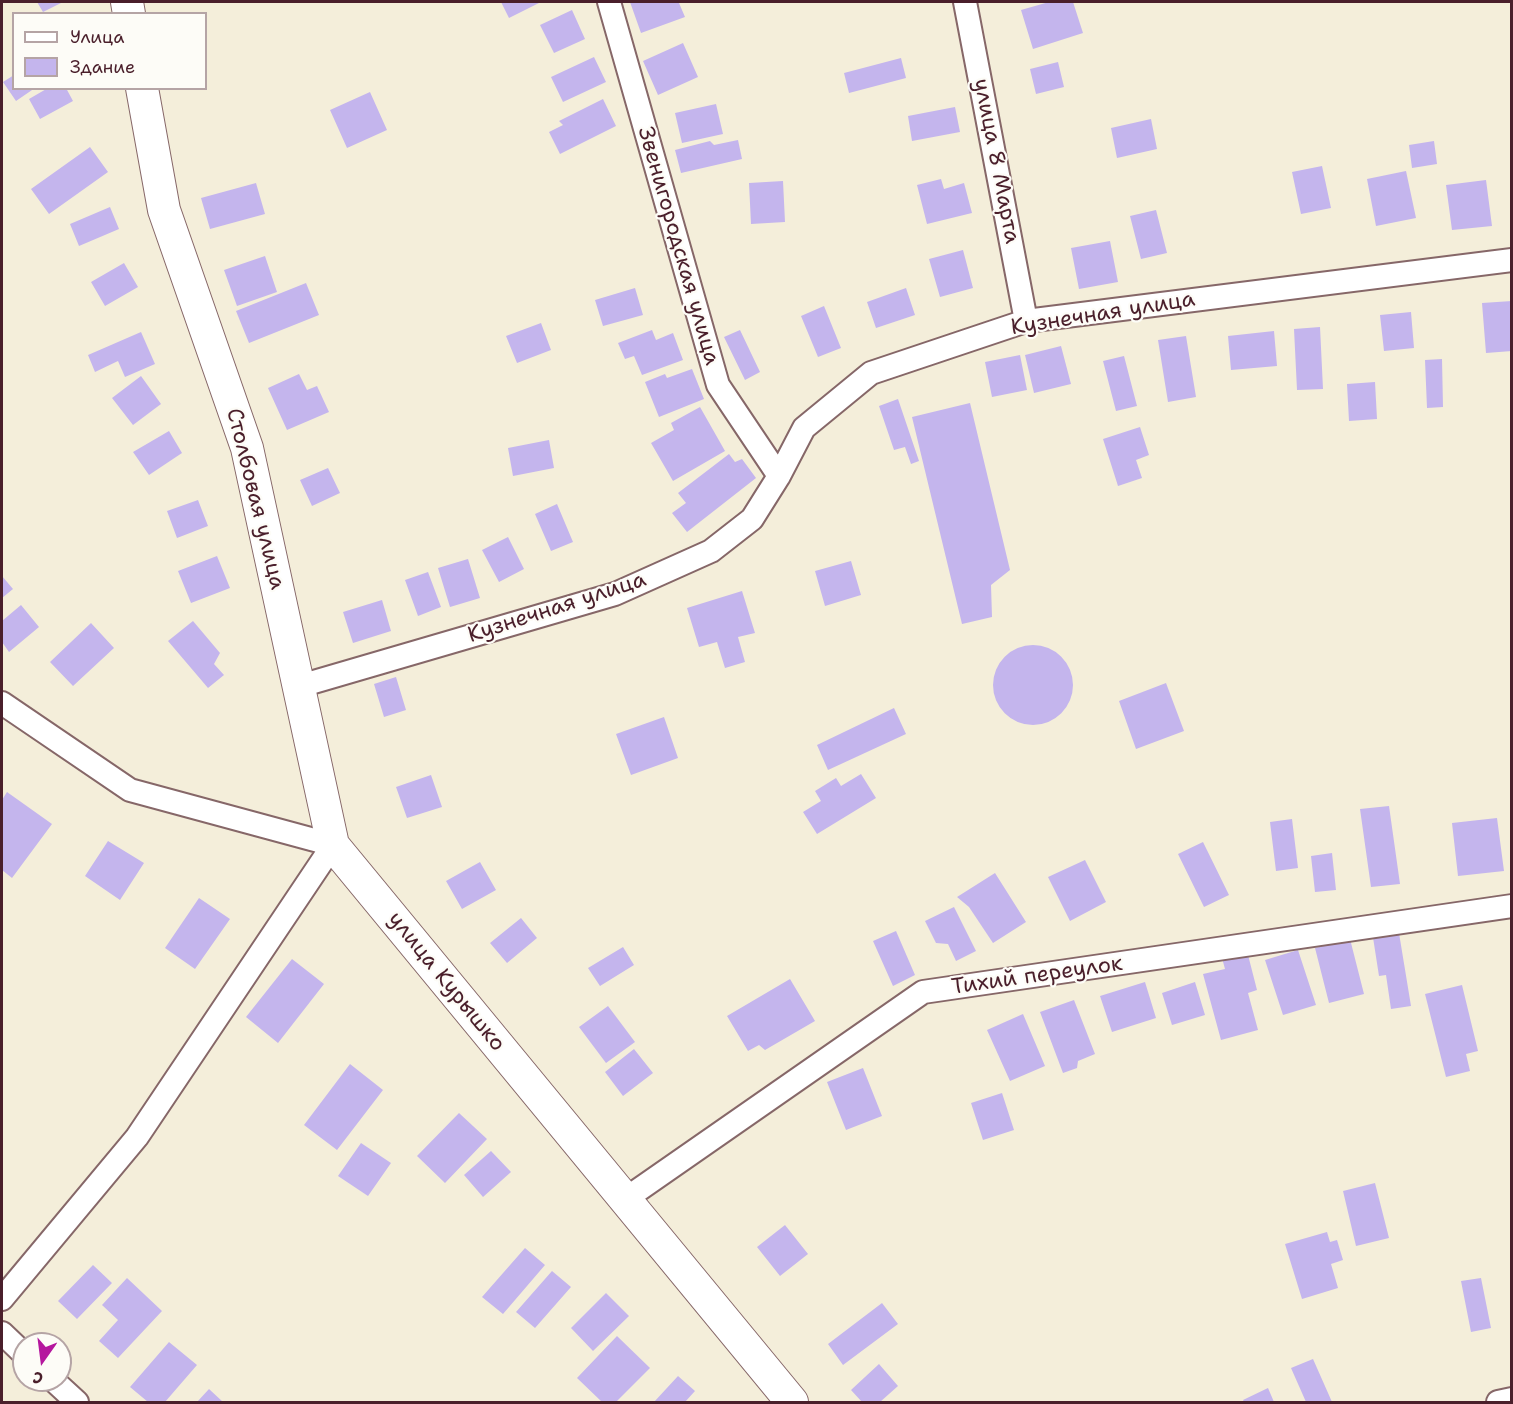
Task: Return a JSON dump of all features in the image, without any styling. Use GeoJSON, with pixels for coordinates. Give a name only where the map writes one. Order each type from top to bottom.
{"type":"FeatureCollection","features":[{"type":"Feature","properties":{"kind":"street","name":"Звенигородская улица"},"geometry":{"type":"LineString","coordinates":[[609,2],[718,385],[778,476]]}},
{"type":"Feature","properties":{"kind":"street","name":"улица 8 Марта"},"geometry":{"type":"LineString","coordinates":[[965,2],[1026,321]]}},
{"type":"Feature","properties":{"kind":"street","name":"Столбовая улица"},"geometry":{"type":"LineString","coordinates":[[142,90],[164,210],[247,448],[333,845]]}},
{"type":"Feature","properties":{"kind":"street","name":"Кузнечная улица"},"geometry":{"type":"LineString","coordinates":[[300,686],[615,594],[711,551],[752,519],[804,428],[871,373],[1026,321],[1512,260]]}},
{"type":"Feature","properties":{"kind":"street"},"geometry":{"type":"LineString","coordinates":[[2,703],[130,790],[333,845],[137,1137],[2,1299]]}},
{"type":"Feature","properties":{"kind":"street","name":"улица Курышко"},"geometry":{"type":"LineString","coordinates":[[333,845],[792,1402]]}},
{"type":"Feature","properties":{"kind":"street","name":"Тихий переулок"},"geometry":{"type":"LineString","coordinates":[[624,1200],[924,992],[1512,906]]}},
{"type":"Feature","properties":{"kind":"street"},"geometry":{"type":"LineString","coordinates":[[1498,1402],[1512,1400]]}},
{"type":"Feature","properties":{"kind":"building"},"geometry":{"type":"Polygon","coordinates":[[[37,2],[63,2],[43,12],[37,2]]]}},
{"type":"Feature","properties":{"kind":"building"},"geometry":{"type":"Polygon","coordinates":[[[501,2],[541,2],[509,18],[501,2]]]}},
{"type":"Feature","properties":{"kind":"building"},"geometry":{"type":"Polygon","coordinates":[[[630,2],[679,3],[685,17],[641,33],[630,2]]]}},
{"type":"Feature","properties":{"kind":"building"},"geometry":{"type":"Polygon","coordinates":[[[1049,2],[1073,2],[1083,33],[1033,49],[1021,10],[1049,2]]]}},
{"type":"Feature","properties":{"kind":"building"},"geometry":{"type":"Polygon","coordinates":[[[572,10],[585,39],[554,53],[540,25],[572,10]]]}},
{"type":"Feature","properties":{"kind":"building"},"geometry":{"type":"Polygon","coordinates":[[[683,43],[698,77],[658,95],[643,61],[683,43]]]}},
{"type":"Feature","properties":{"kind":"building"},"geometry":{"type":"Polygon","coordinates":[[[594,57],[606,82],[563,102],[551,77],[594,57]]]}},
{"type":"Feature","properties":{"kind":"building"},"geometry":{"type":"Polygon","coordinates":[[[901,58],[906,78],[849,93],[844,73],[901,58]]]}},
{"type":"Feature","properties":{"kind":"building"},"geometry":{"type":"Polygon","coordinates":[[[1058,62],[1064,87],[1036,94],[1030,69],[1058,62]]]}},
{"type":"Feature","properties":{"kind":"building"},"geometry":{"type":"Polygon","coordinates":[[[12,76],[12,90],[32,90],[16,101],[3,82],[12,76]]]}},
{"type":"Feature","properties":{"kind":"building"},"geometry":{"type":"Polygon","coordinates":[[[45,90],[67,90],[73,101],[40,119],[29,99],[45,90]]]}},
{"type":"Feature","properties":{"kind":"building"},"geometry":{"type":"Polygon","coordinates":[[[370,92],[387,130],[347,148],[330,110],[370,92]]]}},
{"type":"Feature","properties":{"kind":"building"},"geometry":{"type":"Polygon","coordinates":[[[603,99],[616,126],[560,154],[549,132],[563,125],[559,121],[603,99]]]}},
{"type":"Feature","properties":{"kind":"building"},"geometry":{"type":"Polygon","coordinates":[[[716,104],[723,134],[682,143],[675,113],[716,104]]]}},
{"type":"Feature","properties":{"kind":"building"},"geometry":{"type":"Polygon","coordinates":[[[955,107],[960,132],[912,141],[908,116],[955,107]]]}},
{"type":"Feature","properties":{"kind":"building"},"geometry":{"type":"Polygon","coordinates":[[[1151,119],[1157,149],[1117,158],[1111,128],[1151,119]]]}},
{"type":"Feature","properties":{"kind":"building"},"geometry":{"type":"Polygon","coordinates":[[[738,140],[742,159],[681,173],[675,150],[710,141],[714,145],[738,140]]]}},
{"type":"Feature","properties":{"kind":"building"},"geometry":{"type":"Polygon","coordinates":[[[1434,141],[1437,164],[1412,168],[1409,145],[1434,141]]]}},
{"type":"Feature","properties":{"kind":"building"},"geometry":{"type":"Polygon","coordinates":[[[90,147],[108,172],[49,214],[31,189],[90,147]]]}},
{"type":"Feature","properties":{"kind":"building"},"geometry":{"type":"Polygon","coordinates":[[[1322,166],[1331,208],[1301,214],[1292,172],[1322,166]]]}},
{"type":"Feature","properties":{"kind":"building"},"geometry":{"type":"Polygon","coordinates":[[[1406,171],[1416,218],[1376,226],[1367,179],[1406,171]]]}},
{"type":"Feature","properties":{"kind":"building"},"geometry":{"type":"Polygon","coordinates":[[[941,179],[944,189],[964,183],[972,213],[927,224],[917,185],[941,179]]]}},
{"type":"Feature","properties":{"kind":"building"},"geometry":{"type":"Polygon","coordinates":[[[1486,180],[1492,226],[1452,230],[1446,185],[1486,180]]]}},
{"type":"Feature","properties":{"kind":"building"},"geometry":{"type":"Polygon","coordinates":[[[783,181],[785,222],[751,224],[749,183],[783,181]]]}},
{"type":"Feature","properties":{"kind":"building"},"geometry":{"type":"Polygon","coordinates":[[[256,183],[265,214],[210,229],[201,198],[256,183]]]}},
{"type":"Feature","properties":{"kind":"building"},"geometry":{"type":"Polygon","coordinates":[[[110,207],[119,229],[79,246],[70,224],[110,207]]]}},
{"type":"Feature","properties":{"kind":"building"},"geometry":{"type":"Polygon","coordinates":[[[1156,210],[1167,253],[1141,259],[1130,216],[1156,210]]]}},
{"type":"Feature","properties":{"kind":"building"},"geometry":{"type":"Polygon","coordinates":[[[1110,241],[1118,282],[1079,289],[1071,248],[1110,241]]]}},
{"type":"Feature","properties":{"kind":"building"},"geometry":{"type":"Polygon","coordinates":[[[963,250],[973,288],[940,297],[929,259],[963,250]]]}},
{"type":"Feature","properties":{"kind":"building"},"geometry":{"type":"Polygon","coordinates":[[[265,256],[277,292],[237,306],[224,270],[265,256]]]}},
{"type":"Feature","properties":{"kind":"building"},"geometry":{"type":"Polygon","coordinates":[[[124,263],[138,287],[105,306],[91,282],[124,263]]]}},
{"type":"Feature","properties":{"kind":"building"},"geometry":{"type":"Polygon","coordinates":[[[306,283],[319,315],[249,343],[236,311],[306,283]]]}},
{"type":"Feature","properties":{"kind":"building"},"geometry":{"type":"Polygon","coordinates":[[[635,288],[643,315],[603,326],[595,300],[635,288]]]}},
{"type":"Feature","properties":{"kind":"building"},"geometry":{"type":"Polygon","coordinates":[[[906,288],[915,315],[876,328],[867,302],[906,288]]]}},
{"type":"Feature","properties":{"kind":"building"},"geometry":{"type":"Polygon","coordinates":[[[1512,301],[1512,351],[1486,353],[1482,303],[1512,301]]]}},
{"type":"Feature","properties":{"kind":"building"},"geometry":{"type":"Polygon","coordinates":[[[824,306],[841,348],[818,357],[801,316],[824,306]]]}},
{"type":"Feature","properties":{"kind":"building"},"geometry":{"type":"Polygon","coordinates":[[[1411,312],[1414,348],[1384,351],[1380,315],[1411,312]]]}},
{"type":"Feature","properties":{"kind":"building"},"geometry":{"type":"Polygon","coordinates":[[[541,323],[551,350],[517,363],[506,336],[541,323]]]}},
{"type":"Feature","properties":{"kind":"building"},"geometry":{"type":"Polygon","coordinates":[[[1320,327],[1323,389],[1297,390],[1294,329],[1320,327]]]}},
{"type":"Feature","properties":{"kind":"building"},"geometry":{"type":"Polygon","coordinates":[[[652,330],[656,340],[673,333],[683,360],[642,375],[634,356],[625,359],[618,343],[652,330]]]}},
{"type":"Feature","properties":{"kind":"building"},"geometry":{"type":"Polygon","coordinates":[[[740,330],[760,372],[745,380],[724,337],[740,330]]]}},
{"type":"Feature","properties":{"kind":"building"},"geometry":{"type":"Polygon","coordinates":[[[1274,331],[1277,366],[1231,370],[1228,336],[1274,331]]]}},
{"type":"Feature","properties":{"kind":"building"},"geometry":{"type":"Polygon","coordinates":[[[141,332],[155,364],[125,377],[118,361],[95,372],[88,355],[141,332]]]}},
{"type":"Feature","properties":{"kind":"building"},"geometry":{"type":"Polygon","coordinates":[[[1186,336],[1196,397],[1168,402],[1158,340],[1186,336]]]}},
{"type":"Feature","properties":{"kind":"building"},"geometry":{"type":"Polygon","coordinates":[[[1061,346],[1071,384],[1034,393],[1025,355],[1061,346]]]}},
{"type":"Feature","properties":{"kind":"building"},"geometry":{"type":"Polygon","coordinates":[[[1020,355],[1027,390],[992,397],[985,362],[1020,355]]]}},
{"type":"Feature","properties":{"kind":"building"},"geometry":{"type":"Polygon","coordinates":[[[1124,356],[1137,406],[1116,411],[1103,361],[1124,356]]]}},
{"type":"Feature","properties":{"kind":"building"},"geometry":{"type":"Polygon","coordinates":[[[1442,359],[1443,407],[1427,408],[1425,360],[1442,359]]]}},
{"type":"Feature","properties":{"kind":"building"},"geometry":{"type":"Polygon","coordinates":[[[692,369],[704,399],[659,417],[645,382],[665,374],[667,378],[692,369]]]}},
{"type":"Feature","properties":{"kind":"building"},"geometry":{"type":"Polygon","coordinates":[[[299,374],[307,390],[317,386],[329,412],[287,430],[268,388],[299,374]]]}},
{"type":"Feature","properties":{"kind":"building"},"geometry":{"type":"Polygon","coordinates":[[[141,376],[161,404],[133,425],[112,398],[141,376]]]}},
{"type":"Feature","properties":{"kind":"building"},"geometry":{"type":"Polygon","coordinates":[[[1375,382],[1377,419],[1349,421],[1347,384],[1375,382]]]}},
{"type":"Feature","properties":{"kind":"building"},"geometry":{"type":"Polygon","coordinates":[[[898,399],[919,461],[911,464],[905,447],[894,450],[879,406],[898,399]]]}},
{"type":"Feature","properties":{"kind":"building"},"geometry":{"type":"Polygon","coordinates":[[[970,403],[1010,570],[991,585],[992,617],[962,624],[912,417],[970,403]]]}},
{"type":"Feature","properties":{"kind":"building"},"geometry":{"type":"Polygon","coordinates":[[[700,407],[725,451],[673,481],[651,443],[674,430],[671,423],[700,407]]]}},
{"type":"Feature","properties":{"kind":"building"},"geometry":{"type":"Polygon","coordinates":[[[1140,427],[1149,455],[1136,460],[1142,478],[1118,486],[1103,439],[1140,427]]]}},
{"type":"Feature","properties":{"kind":"building"},"geometry":{"type":"Polygon","coordinates":[[[169,431],[182,453],[149,475],[133,452],[169,431]]]}},
{"type":"Feature","properties":{"kind":"building"},"geometry":{"type":"Polygon","coordinates":[[[549,440],[554,468],[513,476],[508,448],[549,440]]]}},
{"type":"Feature","properties":{"kind":"building"},"geometry":{"type":"Polygon","coordinates":[[[729,454],[735,462],[742,459],[756,478],[687,532],[672,513],[686,503],[678,493],[729,454]]]}},
{"type":"Feature","properties":{"kind":"building"},"geometry":{"type":"Polygon","coordinates":[[[328,468],[340,493],[312,506],[300,480],[328,468]]]}},
{"type":"Feature","properties":{"kind":"building"},"geometry":{"type":"Polygon","coordinates":[[[198,500],[208,526],[177,538],[167,511],[198,500]]]}},
{"type":"Feature","properties":{"kind":"building"},"geometry":{"type":"Polygon","coordinates":[[[557,504],[573,542],[551,551],[535,514],[557,504]]]}},
{"type":"Feature","properties":{"kind":"building"},"geometry":{"type":"Polygon","coordinates":[[[508,537],[524,569],[499,582],[482,550],[508,537]]]}},
{"type":"Feature","properties":{"kind":"building"},"geometry":{"type":"Polygon","coordinates":[[[217,556],[230,588],[191,603],[178,571],[217,556]]]}},
{"type":"Feature","properties":{"kind":"building"},"geometry":{"type":"Polygon","coordinates":[[[468,559],[480,598],[450,607],[438,568],[468,559]]]}},
{"type":"Feature","properties":{"kind":"building"},"geometry":{"type":"Polygon","coordinates":[[[851,561],[861,595],[825,606],[815,571],[851,561]]]}},
{"type":"Feature","properties":{"kind":"building"},"geometry":{"type":"Polygon","coordinates":[[[428,572],[441,607],[418,616],[405,580],[428,572]]]}},
{"type":"Feature","properties":{"kind":"building"},"geometry":{"type":"Polygon","coordinates":[[[2,576],[13,589],[2,598],[2,576]]]}},
{"type":"Feature","properties":{"kind":"building"},"geometry":{"type":"Polygon","coordinates":[[[742,591],[755,633],[738,637],[745,662],[725,668],[717,642],[699,647],[687,608],[742,591]]]}},
{"type":"Feature","properties":{"kind":"building"},"geometry":{"type":"Polygon","coordinates":[[[382,600],[391,631],[353,643],[343,612],[382,600]]]}},
{"type":"Feature","properties":{"kind":"building"},"geometry":{"type":"Polygon","coordinates":[[[21,605],[39,627],[9,652],[2,642],[2,621],[21,605]]]}},
{"type":"Feature","properties":{"kind":"building"},"geometry":{"type":"Polygon","coordinates":[[[193,621],[220,653],[214,664],[224,675],[208,688],[168,641],[193,621]]]}},
{"type":"Feature","properties":{"kind":"building"},"geometry":{"type":"Polygon","coordinates":[[[91,623],[114,648],[73,686],[50,662],[91,623]]]}},
{"type":"Feature","properties":{"kind":"building"},"geometry":{"type":"Polygon","coordinates":[[[1033,645],[1048,648],[1061,657],[1070,670],[1073,685],[1070,700],[1061,713],[1048,722],[1033,725],[1018,722],[1005,713],[996,700],[993,685],[996,670],[1005,657],[1018,648],[1033,645]]]}},
{"type":"Feature","properties":{"kind":"building"},"geometry":{"type":"Polygon","coordinates":[[[396,677],[406,710],[384,717],[374,684],[396,677]]]}},
{"type":"Feature","properties":{"kind":"building"},"geometry":{"type":"Polygon","coordinates":[[[1166,683],[1184,731],[1136,749],[1119,701],[1166,683]]]}},
{"type":"Feature","properties":{"kind":"building"},"geometry":{"type":"Polygon","coordinates":[[[894,708],[906,734],[828,770],[817,745],[894,708]]]}},
{"type":"Feature","properties":{"kind":"building"},"geometry":{"type":"Polygon","coordinates":[[[664,717],[678,758],[631,775],[616,734],[664,717]]]}},
{"type":"Feature","properties":{"kind":"building"},"geometry":{"type":"Polygon","coordinates":[[[861,774],[876,798],[817,834],[803,812],[821,801],[815,791],[836,778],[841,786],[861,774]]]}},
{"type":"Feature","properties":{"kind":"building"},"geometry":{"type":"Polygon","coordinates":[[[431,775],[442,807],[407,818],[396,787],[431,775]]]}},
{"type":"Feature","properties":{"kind":"building"},"geometry":{"type":"Polygon","coordinates":[[[7,792],[52,824],[12,878],[2,870],[2,800],[7,792]]]}},
{"type":"Feature","properties":{"kind":"building"},"geometry":{"type":"Polygon","coordinates":[[[1389,806],[1400,884],[1371,887],[1360,809],[1389,806]]]}},
{"type":"Feature","properties":{"kind":"building"},"geometry":{"type":"Polygon","coordinates":[[[1497,818],[1504,871],[1458,876],[1452,823],[1497,818]]]}},
{"type":"Feature","properties":{"kind":"building"},"geometry":{"type":"Polygon","coordinates":[[[1292,819],[1298,868],[1276,871],[1270,822],[1292,819]]]}},
{"type":"Feature","properties":{"kind":"building"},"geometry":{"type":"Polygon","coordinates":[[[108,841],[144,863],[120,900],[85,876],[108,841]]]}},
{"type":"Feature","properties":{"kind":"building"},"geometry":{"type":"Polygon","coordinates":[[[1203,842],[1229,895],[1204,907],[1178,854],[1203,842]]]}},
{"type":"Feature","properties":{"kind":"building"},"geometry":{"type":"Polygon","coordinates":[[[1332,853],[1336,890],[1315,892],[1311,856],[1332,853]]]}},
{"type":"Feature","properties":{"kind":"building"},"geometry":{"type":"Polygon","coordinates":[[[1085,860],[1106,902],[1070,921],[1048,877],[1085,860]]]}},
{"type":"Feature","properties":{"kind":"building"},"geometry":{"type":"Polygon","coordinates":[[[480,862],[496,890],[462,909],[446,881],[480,862]]]}},
{"type":"Feature","properties":{"kind":"building"},"geometry":{"type":"Polygon","coordinates":[[[995,873],[1026,922],[993,943],[969,907],[957,897],[995,873]]]}},
{"type":"Feature","properties":{"kind":"building"},"geometry":{"type":"Polygon","coordinates":[[[199,898],[230,919],[195,969],[165,948],[199,898]]]}},
{"type":"Feature","properties":{"kind":"building"},"geometry":{"type":"Polygon","coordinates":[[[954,907],[976,951],[956,961],[948,944],[936,943],[925,921],[954,907]]]}},
{"type":"Feature","properties":{"kind":"building"},"geometry":{"type":"Polygon","coordinates":[[[521,918],[537,938],[507,963],[490,943],[521,918]]]}},
{"type":"Feature","properties":{"kind":"building"},"geometry":{"type":"Polygon","coordinates":[[[1398,927],[1411,1006],[1391,1009],[1386,975],[1379,976],[1372,931],[1398,927]]]}},
{"type":"Feature","properties":{"kind":"building"},"geometry":{"type":"Polygon","coordinates":[[[896,931],[915,975],[893,986],[873,941],[896,931]]]}},
{"type":"Feature","properties":{"kind":"building"},"geometry":{"type":"Polygon","coordinates":[[[1350,939],[1364,994],[1329,1003],[1315,948],[1350,939]]]}},
{"type":"Feature","properties":{"kind":"building"},"geometry":{"type":"Polygon","coordinates":[[[623,947],[634,965],[600,986],[588,968],[623,947]]]}},
{"type":"Feature","properties":{"kind":"building"},"geometry":{"type":"Polygon","coordinates":[[[1298,950],[1316,1005],[1283,1015],[1265,960],[1298,950]]]}},
{"type":"Feature","properties":{"kind":"building"},"geometry":{"type":"Polygon","coordinates":[[[1247,951],[1257,990],[1248,993],[1258,1030],[1221,1040],[1203,974],[1225,969],[1222,958],[1247,951]]]}},
{"type":"Feature","properties":{"kind":"building"},"geometry":{"type":"Polygon","coordinates":[[[292,959],[324,984],[278,1043],[246,1017],[292,959]]]}},
{"type":"Feature","properties":{"kind":"building"},"geometry":{"type":"Polygon","coordinates":[[[790,979],[815,1021],[765,1050],[759,1045],[748,1051],[727,1016],[790,979]]]}},
{"type":"Feature","properties":{"kind":"building"},"geometry":{"type":"Polygon","coordinates":[[[1145,982],[1156,1018],[1112,1032],[1100,996],[1145,982]]]}},
{"type":"Feature","properties":{"kind":"building"},"geometry":{"type":"Polygon","coordinates":[[[1195,982],[1205,1015],[1172,1025],[1162,993],[1195,982]]]}},
{"type":"Feature","properties":{"kind":"building"},"geometry":{"type":"Polygon","coordinates":[[[1462,985],[1478,1051],[1466,1054],[1470,1071],[1446,1077],[1425,994],[1462,985]]]}},
{"type":"Feature","properties":{"kind":"building"},"geometry":{"type":"Polygon","coordinates":[[[1074,1000],[1095,1054],[1078,1061],[1077,1068],[1063,1073],[1040,1012],[1074,1000]]]}},
{"type":"Feature","properties":{"kind":"building"},"geometry":{"type":"Polygon","coordinates":[[[608,1006],[635,1042],[606,1063],[579,1027],[608,1006]]]}},
{"type":"Feature","properties":{"kind":"building"},"geometry":{"type":"Polygon","coordinates":[[[1023,1014],[1045,1066],[1010,1081],[987,1030],[1023,1014]]]}},
{"type":"Feature","properties":{"kind":"building"},"geometry":{"type":"Polygon","coordinates":[[[634,1049],[653,1073],[623,1096],[605,1072],[634,1049]]]}},
{"type":"Feature","properties":{"kind":"building"},"geometry":{"type":"Polygon","coordinates":[[[350,1064],[383,1090],[337,1150],[304,1125],[350,1064]]]}},
{"type":"Feature","properties":{"kind":"building"},"geometry":{"type":"Polygon","coordinates":[[[863,1068],[882,1116],[846,1130],[827,1082],[863,1068]]]}},
{"type":"Feature","properties":{"kind":"building"},"geometry":{"type":"Polygon","coordinates":[[[1002,1093],[1014,1130],[983,1140],[971,1103],[1002,1093]]]}},
{"type":"Feature","properties":{"kind":"building"},"geometry":{"type":"Polygon","coordinates":[[[459,1113],[487,1139],[445,1183],[417,1156],[459,1113]]]}},
{"type":"Feature","properties":{"kind":"building"},"geometry":{"type":"Polygon","coordinates":[[[361,1143],[391,1163],[368,1196],[338,1176],[361,1143]]]}},
{"type":"Feature","properties":{"kind":"building"},"geometry":{"type":"Polygon","coordinates":[[[491,1151],[511,1172],[483,1197],[464,1175],[491,1151]]]}},
{"type":"Feature","properties":{"kind":"building"},"geometry":{"type":"Polygon","coordinates":[[[1375,1183],[1389,1238],[1356,1246],[1343,1191],[1375,1183]]]}},
{"type":"Feature","properties":{"kind":"building"},"geometry":{"type":"Polygon","coordinates":[[[785,1225],[808,1254],[780,1276],[757,1247],[785,1225]]]}},
{"type":"Feature","properties":{"kind":"building"},"geometry":{"type":"Polygon","coordinates":[[[1327,1232],[1330,1242],[1337,1240],[1343,1260],[1331,1264],[1338,1288],[1302,1299],[1285,1244],[1327,1232]]]}},
{"type":"Feature","properties":{"kind":"building"},"geometry":{"type":"Polygon","coordinates":[[[525,1248],[545,1265],[503,1314],[482,1297],[525,1248]]]}},
{"type":"Feature","properties":{"kind":"building"},"geometry":{"type":"Polygon","coordinates":[[[93,1265],[112,1283],[77,1319],[58,1301],[93,1265]]]}},
{"type":"Feature","properties":{"kind":"building"},"geometry":{"type":"Polygon","coordinates":[[[552,1271],[571,1287],[535,1328],[516,1312],[552,1271]]]}},
{"type":"Feature","properties":{"kind":"building"},"geometry":{"type":"Polygon","coordinates":[[[127,1278],[162,1311],[118,1358],[99,1341],[118,1320],[102,1305],[127,1278]]]}},
{"type":"Feature","properties":{"kind":"building"},"geometry":{"type":"Polygon","coordinates":[[[1481,1278],[1491,1328],[1471,1332],[1461,1281],[1481,1278]]]}},
{"type":"Feature","properties":{"kind":"building"},"geometry":{"type":"Polygon","coordinates":[[[606,1293],[629,1316],[593,1351],[571,1328],[606,1293]]]}},
{"type":"Feature","properties":{"kind":"building"},"geometry":{"type":"Polygon","coordinates":[[[882,1303],[898,1324],[843,1365],[828,1344],[882,1303]]]}},
{"type":"Feature","properties":{"kind":"building"},"geometry":{"type":"Polygon","coordinates":[[[617,1336],[650,1368],[616,1402],[602,1402],[577,1378],[617,1336]]]}},
{"type":"Feature","properties":{"kind":"building"},"geometry":{"type":"Polygon","coordinates":[[[169,1342],[197,1365],[165,1402],[148,1402],[130,1387],[169,1342]]]}},
{"type":"Feature","properties":{"kind":"building"},"geometry":{"type":"Polygon","coordinates":[[[1313,1359],[1332,1402],[1306,1402],[1291,1368],[1313,1359]]]}},
{"type":"Feature","properties":{"kind":"building"},"geometry":{"type":"Polygon","coordinates":[[[879,1364],[898,1386],[880,1402],[862,1402],[851,1390],[879,1364]]]}},
{"type":"Feature","properties":{"kind":"building"},"geometry":{"type":"Polygon","coordinates":[[[678,1376],[695,1391],[685,1402],[654,1402],[678,1376]]]}},
{"type":"Feature","properties":{"kind":"building"},"geometry":{"type":"Polygon","coordinates":[[[1268,1388],[1274,1402],[1244,1402],[1243,1400],[1268,1388]]]}},
{"type":"Feature","properties":{"kind":"building"},"geometry":{"type":"Polygon","coordinates":[[[209,1389],[223,1402],[197,1402],[209,1389]]]}}]}
